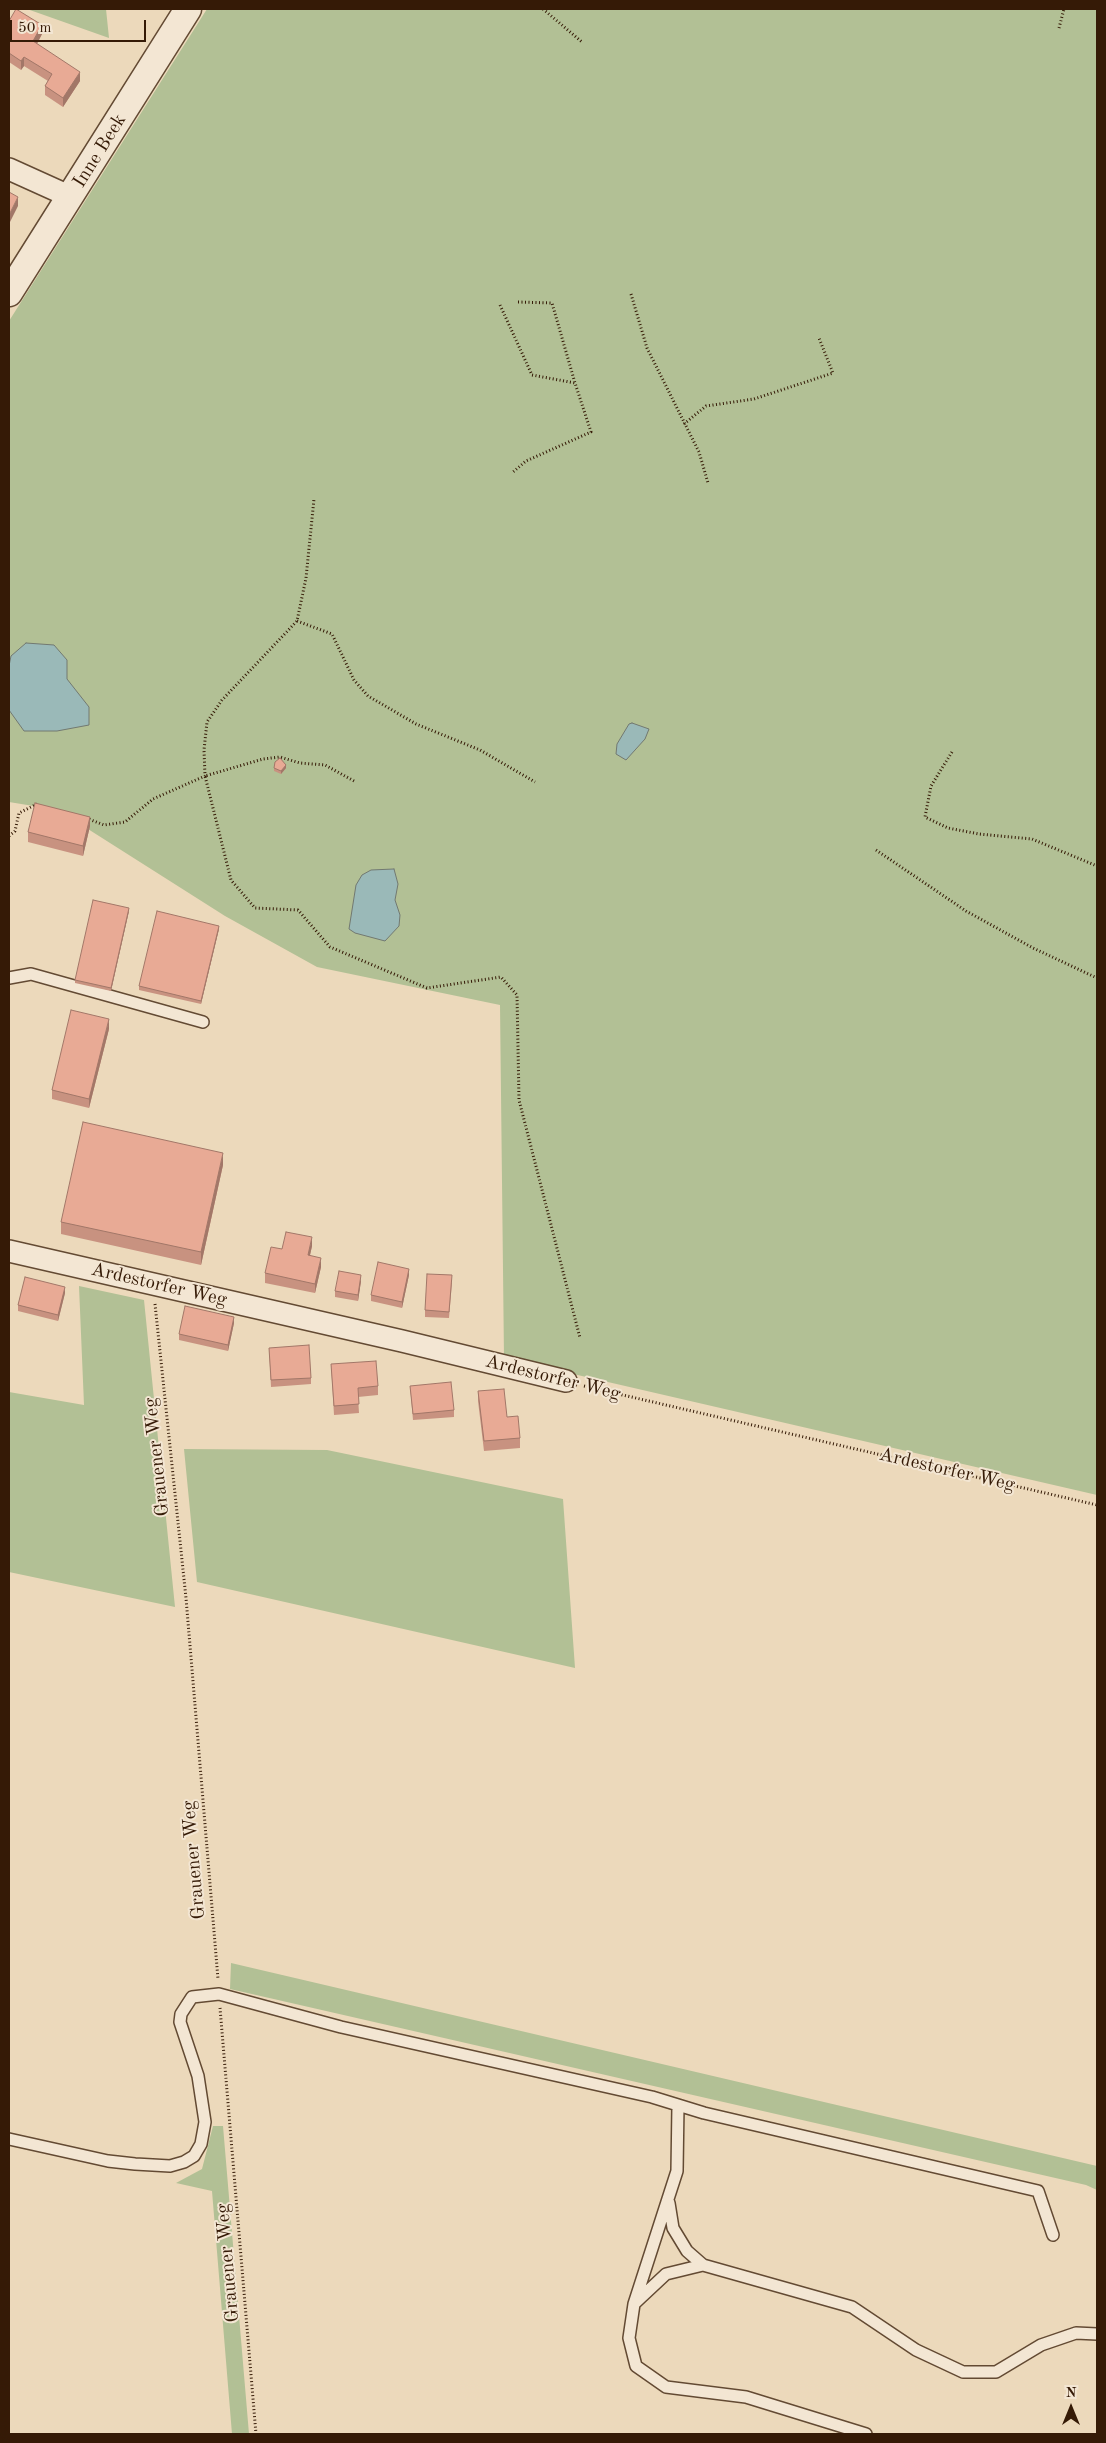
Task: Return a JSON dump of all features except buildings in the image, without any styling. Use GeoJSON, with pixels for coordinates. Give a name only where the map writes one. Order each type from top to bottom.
{"type":"FeatureCollection","features":[{"type":"Feature","properties":{"kind":"street","name":"Inne Beek"},"geometry":{"type":"LineString","coordinates":[[9,293],[188,9]]}},
{"type":"Feature","properties":{"kind":"street"},"geometry":{"type":"LineString","coordinates":[[9,169],[71,197]]}},
{"type":"Feature","properties":{"kind":"street","name":"Ardestorfer Weg"},"geometry":{"type":"LineString","coordinates":[[9,1251],[153,1283],[566,1382]]}},
{"type":"Feature","properties":{"kind":"lane"},"geometry":{"type":"LineString","coordinates":[[9,978],[31,974],[203,1022]]}},
{"type":"Feature","properties":{"kind":"lane"},"geometry":{"type":"LineString","coordinates":[[9,2139],[108,2161],[135,2164],[170,2166],[184,2162],[194,2156],[201,2144],[205,2122],[198,2076],[180,2022],[181,2014],[192,1997],[219,1994],[341,2027],[1038,2191],[1053,2235]]}},
{"type":"Feature","properties":{"kind":"lane"},"geometry":{"type":"LineString","coordinates":[[678,2105],[677,2172],[634,2304],[630,2338],[636,2366],[666,2386],[746,2397],[866,2434]]}},
{"type":"Feature","properties":{"kind":"lane"},"geometry":{"type":"LineString","coordinates":[[669,2201],[673,2228],[687,2251],[703,2265],[852,2307],[916,2350],[963,2372],[996,2372],[1041,2345],[1076,2333],[1097,2334]]}},
{"type":"Feature","properties":{"kind":"lane"},"geometry":{"type":"LineString","coordinates":[[634,2304],[666,2274],[703,2265]]}},
{"type":"Feature","properties":{"kind":"path"},"geometry":{"type":"LineString","coordinates":[[543,9],[582,42]]}},
{"type":"Feature","properties":{"kind":"path"},"geometry":{"type":"LineString","coordinates":[[1060,28],[1064,9]]}},
{"type":"Feature","properties":{"kind":"path"},"geometry":{"type":"LineString","coordinates":[[631,294],[647,348],[684,424],[700,452],[708,483]]}},
{"type":"Feature","properties":{"kind":"path"},"geometry":{"type":"LineString","coordinates":[[513,472],[526,462],[591,432],[552,303],[518,302]]}},
{"type":"Feature","properties":{"kind":"path"},"geometry":{"type":"LineString","coordinates":[[500,305],[532,375],[575,384]]}},
{"type":"Feature","properties":{"kind":"path"},"geometry":{"type":"LineString","coordinates":[[684,424],[706,406],[754,399],[833,374],[819,338]]}},
{"type":"Feature","properties":{"kind":"path"},"geometry":{"type":"LineString","coordinates":[[314,499],[306,578],[297,621],[222,700],[207,722],[205,776],[231,880],[256,908],[298,910],[330,947],[428,988],[501,977],[517,995],[519,1100],[580,1338]]}},
{"type":"Feature","properties":{"kind":"path"},"geometry":{"type":"LineString","coordinates":[[297,621],[332,634],[354,680],[368,696],[416,724],[480,750],[536,782]]}},
{"type":"Feature","properties":{"kind":"path"},"geometry":{"type":"LineString","coordinates":[[952,752],[932,786],[925,818],[948,828],[1032,839],[1097,866]]}},
{"type":"Feature","properties":{"kind":"path"},"geometry":{"type":"LineString","coordinates":[[84,818],[104,825],[126,822],[153,799],[205,776],[263,759],[280,758],[300,763],[326,765],[354,781]]}},
{"type":"Feature","properties":{"kind":"path"},"geometry":{"type":"LineString","coordinates":[[9,836],[15,831],[19,813],[36,804],[46,806]]}},
{"type":"Feature","properties":{"kind":"path"},"geometry":{"type":"LineString","coordinates":[[876,850],[966,911],[1033,948],[1097,978]]}},
{"type":"Feature","properties":{"kind":"path","name":"Grauener Weg"},"geometry":{"type":"LineString","coordinates":[[153,1283],[186,1598],[256,2434]]}},
{"type":"Feature","properties":{"kind":"path","name":"Ardestorfer Weg"},"geometry":{"type":"LineString","coordinates":[[566,1382],[1097,1505]]}},
{"type":"Feature","properties":{"kind":"green space"},"geometry":{"type":"Polygon","coordinates":[[[27,9],[106,9],[109,38],[27,9]]]}},
{"type":"Feature","properties":{"kind":"green space"},"geometry":{"type":"Polygon","coordinates":[[[207,9],[1097,9],[1097,1495],[504,1358],[500,1005],[317,967],[225,916],[58,810],[9,802],[9,321],[207,9]]]}},
{"type":"Feature","properties":{"kind":"green space"},"geometry":{"type":"Polygon","coordinates":[[[79,1286],[144,1300],[175,1607],[9,1572],[9,1392],[84,1405],[79,1286]]]}},
{"type":"Feature","properties":{"kind":"green space"},"geometry":{"type":"Polygon","coordinates":[[[184,1449],[327,1450],[563,1499],[575,1668],[197,1582],[184,1449]]]}},
{"type":"Feature","properties":{"kind":"green space"},"geometry":{"type":"Polygon","coordinates":[[[231,1963],[1097,2166],[1097,2190],[1086,2185],[230,1989],[231,1963]]]}},
{"type":"Feature","properties":{"kind":"green space"},"geometry":{"type":"Polygon","coordinates":[[[213,2126],[223,2126],[249,2434],[232,2434],[212,2191],[176,2183],[202,2169],[213,2126]]]}},
{"type":"Feature","properties":{"kind":"water"},"geometry":{"type":"Polygon","coordinates":[[[26,643],[54,645],[67,660],[67,679],[89,707],[89,725],[57,731],[24,731],[9,710],[9,666],[11,656],[26,643]]]}},
{"type":"Feature","properties":{"kind":"water"},"geometry":{"type":"Polygon","coordinates":[[[632,723],[649,729],[645,739],[626,760],[616,754],[617,744],[629,724],[632,723]]]}},
{"type":"Feature","properties":{"kind":"water"},"geometry":{"type":"Polygon","coordinates":[[[394,869],[398,884],[395,900],[400,915],[399,926],[385,941],[355,933],[349,929],[356,885],[362,875],[371,870],[394,869]]]}}]}
